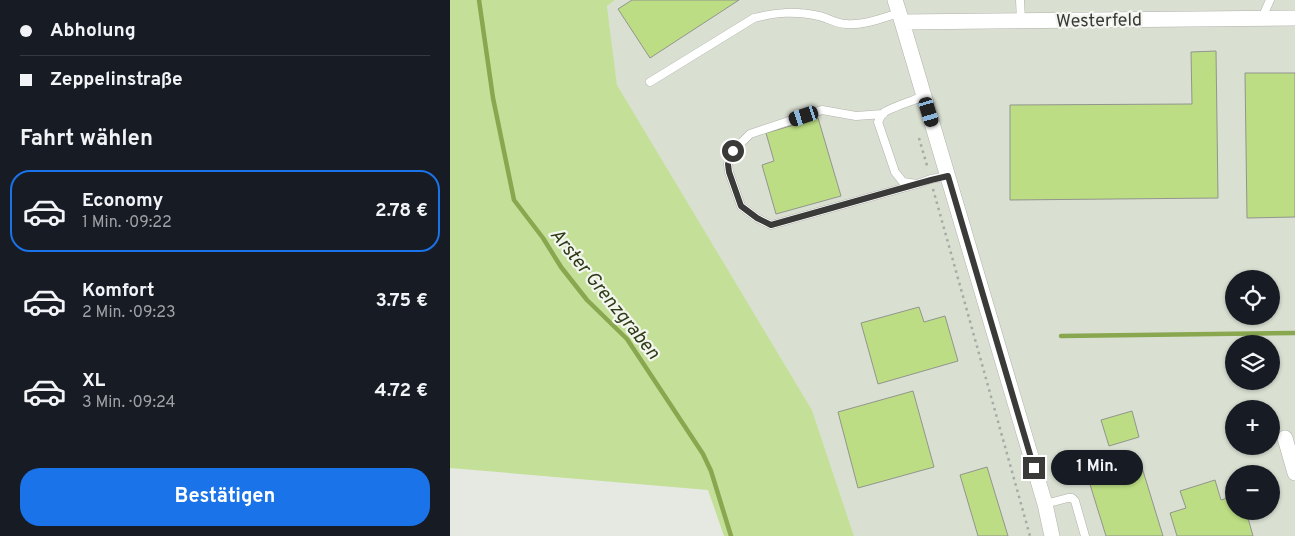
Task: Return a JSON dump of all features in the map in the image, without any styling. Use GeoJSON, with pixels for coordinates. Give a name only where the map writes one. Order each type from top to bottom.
{"type":"FeatureCollection","features":[{"type":"Feature","properties":{"kind":"street","name":"Westerfeld"},"geometry":{"type":"LineString","coordinates":[[899,12],[1021,21],[1295,18]]}},
{"type":"Feature","properties":{"kind":"street"},"geometry":{"type":"LineString","coordinates":[[899,12],[1045,504],[1052,536]]}},
{"type":"Feature","properties":{"kind":"street"},"geometry":{"type":"LineString","coordinates":[[1285,438],[1295,473]]}},
{"type":"Feature","properties":{"kind":"lane"},"geometry":{"type":"LineString","coordinates":[[1020,0],[1021,21]]}},
{"type":"Feature","properties":{"kind":"lane"},"geometry":{"type":"LineString","coordinates":[[1262,18],[1270,0]]}},
{"type":"Feature","properties":{"kind":"lane"},"geometry":{"type":"LineString","coordinates":[[650,82],[754,18],[774,13],[796,12],[820,16],[845,24],[865,22],[899,12]]}},
{"type":"Feature","properties":{"kind":"lane"},"geometry":{"type":"LineString","coordinates":[[917,184],[904,182],[895,172],[878,122],[883,114],[896,106],[910,103],[924,96]]}},
{"type":"Feature","properties":{"kind":"lane"},"geometry":{"type":"LineString","coordinates":[[883,114],[856,116],[822,110],[750,134],[733,151],[728,164],[741,206],[757,218],[771,225],[948,176]]}},
{"type":"Feature","properties":{"kind":"lane"},"geometry":{"type":"LineString","coordinates":[[1045,504],[1072,498],[1075,501],[1085,536]]}},
{"type":"Feature","properties":{"kind":"path"},"geometry":{"type":"LineString","coordinates":[[918,132],[1030,536]]}},
{"type":"Feature","properties":{"kind":"shaded area"},"geometry":{"type":"Polygon","coordinates":[[[615,0],[1295,0],[1295,536],[854,536],[812,410],[617,85],[607,6],[615,0]]]}},
{"type":"Feature","properties":{"kind":"green space"},"geometry":{"type":"Polygon","coordinates":[[[450,0],[615,0],[607,6],[617,85],[812,410],[854,536],[724,536],[708,490],[450,468],[450,0]]]}},
{"type":"Feature","properties":{"kind":"building"},"geometry":{"type":"Polygon","coordinates":[[[632,0],[739,0],[650,58],[618,9],[632,0]]]}},
{"type":"Feature","properties":{"kind":"building"},"geometry":{"type":"Polygon","coordinates":[[[1216,51],[1218,198],[1010,200],[1010,105],[1192,104],[1191,52],[1216,51]]]}},
{"type":"Feature","properties":{"kind":"building"},"geometry":{"type":"Polygon","coordinates":[[[1245,73],[1295,73],[1295,217],[1247,218],[1245,73]]]}},
{"type":"Feature","properties":{"kind":"building"},"geometry":{"type":"Polygon","coordinates":[[[818,118],[841,196],[776,214],[762,165],[774,161],[766,133],[818,118]]]}},
{"type":"Feature","properties":{"kind":"building"},"geometry":{"type":"Polygon","coordinates":[[[919,307],[924,322],[945,316],[958,361],[878,384],[861,323],[919,307]]]}},
{"type":"Feature","properties":{"kind":"building"},"geometry":{"type":"Polygon","coordinates":[[[913,391],[934,467],[858,488],[838,412],[913,391]]]}},
{"type":"Feature","properties":{"kind":"building"},"geometry":{"type":"Polygon","coordinates":[[[1132,411],[1139,437],[1109,446],[1101,420],[1132,411]]]}},
{"type":"Feature","properties":{"kind":"building"},"geometry":{"type":"Polygon","coordinates":[[[1140,461],[1163,536],[1106,536],[1088,478],[1140,461]]]}},
{"type":"Feature","properties":{"kind":"building"},"geometry":{"type":"Polygon","coordinates":[[[987,467],[1008,536],[978,536],[960,475],[987,467]]]}},
{"type":"Feature","properties":{"kind":"building"},"geometry":{"type":"Polygon","coordinates":[[[1215,480],[1221,500],[1225,499],[1225,520],[1249,520],[1253,536],[1177,536],[1170,513],[1186,508],[1180,491],[1215,480]]]}},
{"type":"Feature","properties":{"kind":"waterway","name":"Arster Grenzgraben"},"geometry":{"type":"LineString","coordinates":[[479,0],[493,98],[514,200],[543,238],[561,267],[587,300],[627,339],[703,454],[711,471],[731,536]]}},
{"type":"Feature","properties":{"kind":"waterway"},"geometry":{"type":"LineString","coordinates":[[1061,336],[1295,333]]}},
{"type":"Feature","properties":{"kind":"route"},"geometry":{"type":"LineString","coordinates":[[733,151],[728,164],[729,172],[741,206],[757,218],[771,225],[948,176],[1034,468]]}}]}
